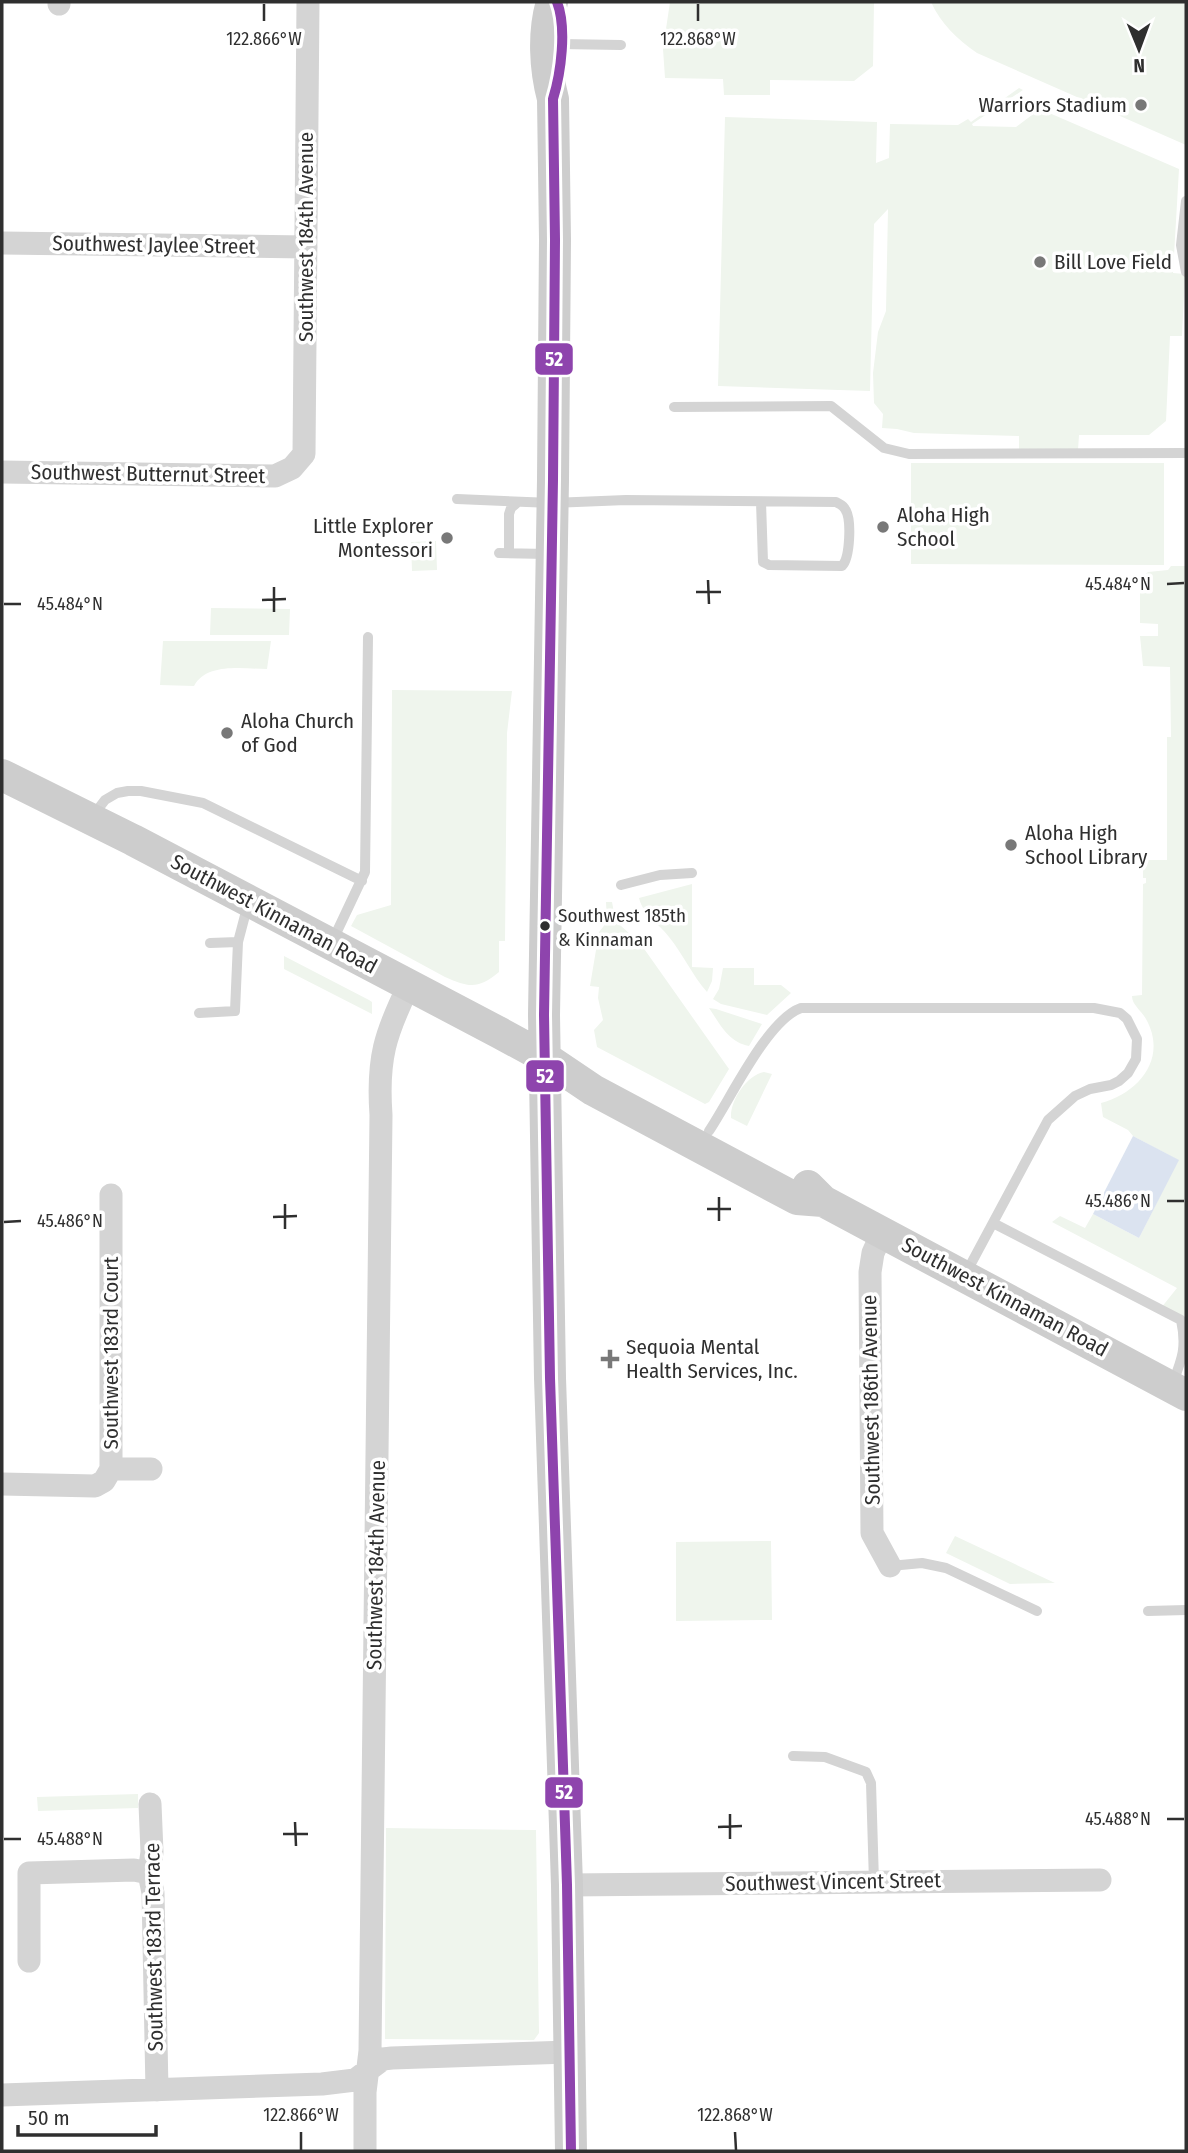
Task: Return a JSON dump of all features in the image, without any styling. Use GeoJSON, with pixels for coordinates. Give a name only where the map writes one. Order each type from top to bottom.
{"type":"FeatureCollection","features":[{"type":"Feature","properties":{"kind":"main road"},"geometry":{"type":"LineString","coordinates":[[553,99],[560,77],[561,13],[554,2]]}},
{"type":"Feature","properties":{"kind":"main road"},"geometry":{"type":"LineString","coordinates":[[554,2],[548,15],[547,77],[553,99],[555,240],[544,1056],[550,1365],[567,1885],[570,2151]]}},
{"type":"Feature","properties":{"kind":"main road","name":"Southwest Kinnaman Road"},"geometry":{"type":"LineString","coordinates":[[2,775],[544,1056],[593,1090],[797,1199],[823,1200]]}},
{"type":"Feature","properties":{"kind":"main road","name":"Southwest Kinnaman Road"},"geometry":{"type":"LineString","coordinates":[[544,1056],[590,1069],[804,1182],[823,1200],[882,1233],[1179,1391]]}},
{"type":"Feature","properties":{"kind":"street","name":"Southwest 184th Avenue"},"geometry":{"type":"LineString","coordinates":[[292,468],[304,454],[308,2]]}},
{"type":"Feature","properties":{"kind":"street","name":"Southwest Jaylee Street"},"geometry":{"type":"LineString","coordinates":[[2,243],[306,247]]}},
{"type":"Feature","properties":{"kind":"street","name":"Southwest Butternut Street"},"geometry":{"type":"LineString","coordinates":[[2,472],[275,475],[292,468]]}},
{"type":"Feature","properties":{"kind":"street","name":"Southwest 184th Avenue"},"geometry":{"type":"LineString","coordinates":[[365,2151],[370,2051],[382,1115],[380,1061],[389,1027],[409,985]]}},
{"type":"Feature","properties":{"kind":"street","name":"Southwest 183rd Court"},"geometry":{"type":"LineString","coordinates":[[111,1195],[111,1469]]}},
{"type":"Feature","properties":{"kind":"street","name":"Southwest 186th Avenue"},"geometry":{"type":"LineString","coordinates":[[882,1233],[873,1253],[870,1272],[872,1533],[890,1566]]}},
{"type":"Feature","properties":{"kind":"street"},"geometry":{"type":"LineString","coordinates":[[2,1484],[95,1486],[104,1481],[111,1469],[151,1469]]}},
{"type":"Feature","properties":{"kind":"street","name":"Southwest 183rd Terrace"},"geometry":{"type":"LineString","coordinates":[[150,1804],[152,1852],[149,1873],[153,1893],[157,2090]]}},
{"type":"Feature","properties":{"kind":"street"},"geometry":{"type":"LineString","coordinates":[[29,1961],[29,1873],[149,1873]]}},
{"type":"Feature","properties":{"kind":"street","name":"Southwest Vincent Street"},"geometry":{"type":"LineString","coordinates":[[567,1885],[1100,1880]]}},
{"type":"Feature","properties":{"kind":"street"},"geometry":{"type":"LineString","coordinates":[[2,2095],[347,2082],[367,2072],[383,2059],[569,2052]]}},
{"type":"Feature","properties":{"kind":"lane"},"geometry":{"type":"LineString","coordinates":[[560,44],[621,45]]}},
{"type":"Feature","properties":{"kind":"lane"},"geometry":{"type":"LineString","coordinates":[[1186,201],[1181,246],[1186,272]]}},
{"type":"Feature","properties":{"kind":"lane"},"geometry":{"type":"LineString","coordinates":[[674,407],[831,406],[884,448],[909,454],[1186,453]]}},
{"type":"Feature","properties":{"kind":"lane"},"geometry":{"type":"LineString","coordinates":[[457,499],[552,503],[626,500],[836,502],[844,506],[848,514],[846,562],[842,566],[769,565],[762,562],[761,502]]}},
{"type":"Feature","properties":{"kind":"lane"},"geometry":{"type":"LineString","coordinates":[[519,502],[511,508],[509,514],[504,553],[551,554]]}},
{"type":"Feature","properties":{"kind":"lane"},"geometry":{"type":"LineString","coordinates":[[331,944],[362,881],[366,862],[368,637]]}},
{"type":"Feature","properties":{"kind":"lane"},"geometry":{"type":"LineString","coordinates":[[90,819],[105,800],[117,793],[128,791],[203,803],[362,881]]}},
{"type":"Feature","properties":{"kind":"lane"},"geometry":{"type":"LineString","coordinates":[[621,885],[660,876],[692,873]]}},
{"type":"Feature","properties":{"kind":"lane"},"geometry":{"type":"LineString","coordinates":[[199,1013],[235,1011],[238,942],[248,902]]}},
{"type":"Feature","properties":{"kind":"lane"},"geometry":{"type":"LineString","coordinates":[[210,943],[238,942]]}},
{"type":"Feature","properties":{"kind":"lane"},"geometry":{"type":"LineString","coordinates":[[709,1132],[767,1038],[792,1011],[801,1008],[1109,1009],[1120,1013],[1132,1027],[1137,1040],[1136,1059],[1129,1073],[1111,1085],[1090,1089],[1075,1096],[1048,1120],[965,1276]]}},
{"type":"Feature","properties":{"kind":"lane"},"geometry":{"type":"LineString","coordinates":[[993,1223],[1181,1320],[1185,1339],[1179,1391]]}},
{"type":"Feature","properties":{"kind":"lane"},"geometry":{"type":"LineString","coordinates":[[890,1566],[922,1563],[946,1568],[1037,1611]]}},
{"type":"Feature","properties":{"kind":"lane"},"geometry":{"type":"LineString","coordinates":[[1148,1611],[1186,1610]]}},
{"type":"Feature","properties":{"kind":"lane"},"geometry":{"type":"LineString","coordinates":[[793,1756],[825,1758],[866,1772],[870,1783],[874,1882]]}},
{"type":"Feature","properties":{"kind":"shaded area"},"geometry":{"type":"Polygon","coordinates":[[[670,2],[874,2],[873,66],[854,81],[770,80],[770,95],[724,95],[723,79],[665,78],[663,49],[670,2]]]}},
{"type":"Feature","properties":{"kind":"shaded area","name":"Warriors Stadium"},"geometry":{"type":"Polygon","coordinates":[[[931,2],[1186,2],[1186,145],[977,53],[950,30],[931,2]]]}},
{"type":"Feature","properties":{"kind":"shaded area"},"geometry":{"type":"Polygon","coordinates":[[[1019,88],[1023,90],[972,124],[973,126],[1016,127],[1040,109],[1179,169],[1173,273],[1185,274],[1182,336],[1170,336],[1166,421],[1149,435],[1079,435],[1078,450],[1019,451],[1019,436],[914,433],[882,428],[883,414],[874,403],[873,373],[878,332],[886,311],[888,209],[874,224],[870,391],[718,386],[725,117],[877,122],[876,163],[889,158],[890,124],[958,125],[968,119],[971,122],[1019,88]]]}},
{"type":"Feature","properties":{"kind":"shaded area"},"geometry":{"type":"Polygon","coordinates":[[[911,463],[1164,463],[1164,565],[911,564],[911,463]]]}},
{"type":"Feature","properties":{"kind":"shaded area"},"geometry":{"type":"Polygon","coordinates":[[[436,541],[437,570],[412,571],[411,542],[436,541]]]}},
{"type":"Feature","properties":{"kind":"shaded area"},"geometry":{"type":"Polygon","coordinates":[[[1171,566],[1186,566],[1186,1356],[1181,1320],[1161,1308],[1177,1288],[1052,1222],[1060,1216],[1085,1228],[1093,1214],[1139,1238],[1178,1160],[1103,1117],[1101,1103],[1115,1098],[1138,1082],[1146,1072],[1154,1047],[1146,1019],[1135,1005],[1132,996],[1142,995],[1143,884],[1146,883],[1146,878],[1143,878],[1143,860],[1167,860],[1170,667],[1143,666],[1140,636],[1158,636],[1158,624],[1140,623],[1140,579],[1148,572],[1168,570],[1171,566]]]}},
{"type":"Feature","properties":{"kind":"shaded area"},"geometry":{"type":"Polygon","coordinates":[[[211,608],[290,609],[289,635],[210,635],[211,608]]]}},
{"type":"Feature","properties":{"kind":"shaded area"},"geometry":{"type":"Polygon","coordinates":[[[163,641],[271,641],[267,669],[217,670],[200,678],[194,686],[160,685],[163,641]]]}},
{"type":"Feature","properties":{"kind":"shaded area"},"geometry":{"type":"Polygon","coordinates":[[[392,690],[512,691],[507,733],[505,941],[499,941],[499,972],[479,984],[468,985],[445,977],[351,926],[357,915],[391,905],[392,690]]]}},
{"type":"Feature","properties":{"kind":"shaded area"},"geometry":{"type":"Polygon","coordinates":[[[692,884],[692,967],[713,968],[712,981],[707,992],[665,932],[644,910],[639,898],[692,884]]]}},
{"type":"Feature","properties":{"kind":"shaded area"},"geometry":{"type":"Polygon","coordinates":[[[606,902],[612,902],[615,918],[640,943],[729,1069],[709,1102],[705,1104],[597,1047],[594,1030],[603,1020],[598,998],[599,987],[590,986],[599,932],[607,922],[606,902]]]}},
{"type":"Feature","properties":{"kind":"shaded area"},"geometry":{"type":"Polygon","coordinates":[[[284,956],[369,1000],[372,1002],[372,1014],[284,969],[284,956]]]}},
{"type":"Feature","properties":{"kind":"shaded area"},"geometry":{"type":"Polygon","coordinates":[[[723,968],[754,968],[754,985],[781,985],[791,993],[767,1015],[721,1004],[713,999],[719,989],[723,968]]]}},
{"type":"Feature","properties":{"kind":"shaded area"},"geometry":{"type":"Polygon","coordinates":[[[709,1008],[762,1024],[749,1046],[742,1044],[725,1032],[709,1008]]]}},
{"type":"Feature","properties":{"kind":"shaded area"},"geometry":{"type":"Polygon","coordinates":[[[764,1072],[772,1074],[747,1126],[731,1118],[733,1104],[741,1089],[752,1078],[764,1072]]]}},
{"type":"Feature","properties":{"kind":"shaded area"},"geometry":{"type":"Polygon","coordinates":[[[1133,1136],[1179,1160],[1139,1238],[1093,1214],[1133,1136]]]}},
{"type":"Feature","properties":{"kind":"shaded area"},"geometry":{"type":"Polygon","coordinates":[[[955,1536],[1055,1583],[1010,1584],[946,1553],[955,1536]]]}},
{"type":"Feature","properties":{"kind":"shaded area"},"geometry":{"type":"Polygon","coordinates":[[[771,1541],[772,1620],[676,1621],[676,1542],[771,1541]]]}},
{"type":"Feature","properties":{"kind":"shaded area"},"geometry":{"type":"Polygon","coordinates":[[[138,1794],[138,1808],[38,1811],[37,1797],[138,1794]]]}},
{"type":"Feature","properties":{"kind":"shaded area"},"geometry":{"type":"Polygon","coordinates":[[[386,1828],[536,1830],[539,2033],[534,2040],[385,2039],[386,1828]]]}},
{"type":"Feature","properties":{"kind":"transit line","name":"52"},"geometry":{"type":"LineString","coordinates":[[557,2],[562,37],[553,99],[553,480],[544,1015],[550,1378],[567,1885],[571,2151]]}},
{"type":"Feature","properties":{"kind":"place","name":"Warriors Stadium"},"geometry":{"type":"Point","coordinates":[1141,105]}},
{"type":"Feature","properties":{"kind":"place","name":"Bill Love Field"},"geometry":{"type":"Point","coordinates":[1040,262]}},
{"type":"Feature","properties":{"kind":"place","name":"Aloha High School"},"geometry":{"type":"Point","coordinates":[883,527]}},
{"type":"Feature","properties":{"kind":"place","name":"Little Explorer Montessori"},"geometry":{"type":"Point","coordinates":[447,538]}},
{"type":"Feature","properties":{"kind":"place","name":"Aloha Church of God"},"geometry":{"type":"Point","coordinates":[227,733]}},
{"type":"Feature","properties":{"kind":"place","name":"Aloha High School Library"},"geometry":{"type":"Point","coordinates":[1011,845]}},
{"type":"Feature","properties":{"kind":"place","name":"Southwest 185th & Kinnaman"},"geometry":{"type":"Point","coordinates":[545,926]}},
{"type":"Feature","properties":{"kind":"place","name":"Sequoia Mental Health Services, Inc."},"geometry":{"type":"Point","coordinates":[610,1359]}}]}
